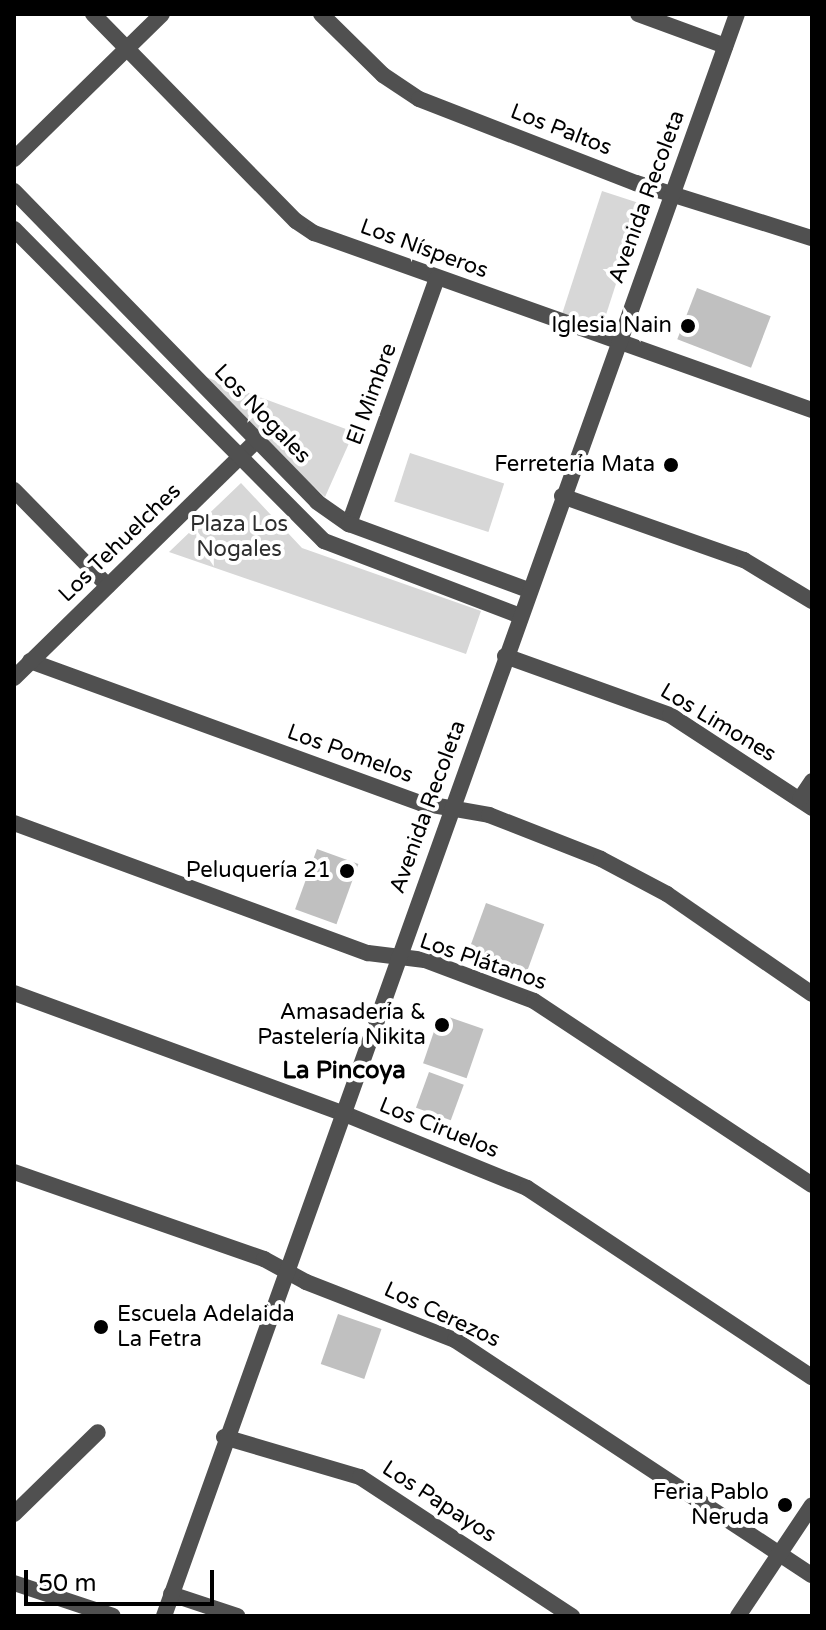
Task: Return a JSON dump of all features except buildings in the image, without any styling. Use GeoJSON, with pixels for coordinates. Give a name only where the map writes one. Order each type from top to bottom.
{"type":"FeatureCollection","features":[{"type":"Feature","properties":{"kind":"street","name":"Los Nísperos"},"geometry":{"type":"LineString","coordinates":[[93,14],[296,221],[314,233],[812,410]]}},
{"type":"Feature","properties":{"kind":"street"},"geometry":{"type":"LineString","coordinates":[[14,159],[162,14]]}},
{"type":"Feature","properties":{"kind":"street","name":"Los Paltos"},"geometry":{"type":"LineString","coordinates":[[321,14],[383,75],[419,99],[636,183],[674,191],[812,238]]}},
{"type":"Feature","properties":{"kind":"street"},"geometry":{"type":"LineString","coordinates":[[638,14],[725,46]]}},
{"type":"Feature","properties":{"kind":"street","name":"Avenida Recoleta"},"geometry":{"type":"LineString","coordinates":[[164,1616],[283,1270],[737,14]]}},
{"type":"Feature","properties":{"kind":"street","name":"Los Nogales"},"geometry":{"type":"LineString","coordinates":[[14,191],[317,502],[349,524],[528,590]]}},
{"type":"Feature","properties":{"kind":"street"},"geometry":{"type":"LineString","coordinates":[[14,229],[238,459],[324,541],[520,616]]}},
{"type":"Feature","properties":{"kind":"street","name":"El Mimbre"},"geometry":{"type":"LineString","coordinates":[[349,524],[437,278]]}},
{"type":"Feature","properties":{"kind":"street","name":"Los Tehuelches"},"geometry":{"type":"LineString","coordinates":[[14,678],[257,440]]}},
{"type":"Feature","properties":{"kind":"street"},"geometry":{"type":"LineString","coordinates":[[14,490],[108,586]]}},
{"type":"Feature","properties":{"kind":"street"},"geometry":{"type":"LineString","coordinates":[[562,496],[744,560],[812,601]]}},
{"type":"Feature","properties":{"kind":"street","name":"Los Limones"},"geometry":{"type":"LineString","coordinates":[[505,656],[670,715],[806,804]]}},
{"type":"Feature","properties":{"kind":"street","name":"Los Pomelos"},"geometry":{"type":"LineString","coordinates":[[30,661],[421,803],[489,815],[636,876],[812,994]]}},
{"type":"Feature","properties":{"kind":"street"},"geometry":{"type":"LineString","coordinates":[[806,804],[812,781]]}},
{"type":"Feature","properties":{"kind":"street","name":"Los Plátanos"},"geometry":{"type":"LineString","coordinates":[[14,823],[368,953],[425,960],[554,1011],[812,1185]]}},
{"type":"Feature","properties":{"kind":"street","name":"Los Ciruelos"},"geometry":{"type":"LineString","coordinates":[[14,993],[340,1112],[548,1199],[812,1377]]}},
{"type":"Feature","properties":{"kind":"street","name":"Los Cerezos"},"geometry":{"type":"LineString","coordinates":[[14,1172],[283,1270],[478,1353],[812,1575]]}},
{"type":"Feature","properties":{"kind":"street"},"geometry":{"type":"LineString","coordinates":[[14,1514],[98,1432]]}},
{"type":"Feature","properties":{"kind":"street","name":"Los Papayos"},"geometry":{"type":"LineString","coordinates":[[224,1437],[360,1477],[572,1616]]}},
{"type":"Feature","properties":{"kind":"street"},"geometry":{"type":"LineString","coordinates":[[738,1616],[812,1505]]}},
{"type":"Feature","properties":{"kind":"street"},"geometry":{"type":"LineString","coordinates":[[14,1583],[113,1616]]}},
{"type":"Feature","properties":{"kind":"street"},"geometry":{"type":"LineString","coordinates":[[171,1594],[237,1616]]}},
{"type":"Feature","properties":{"kind":"green space"},"geometry":{"type":"Polygon","coordinates":[[[602,191],[642,204],[601,331],[561,318],[602,191]]]}},
{"type":"Feature","properties":{"kind":"green space"},"geometry":{"type":"Polygon","coordinates":[[[195,373],[354,432],[325,497],[195,373]]]}},
{"type":"Feature","properties":{"kind":"green space"},"geometry":{"type":"Polygon","coordinates":[[[410,453],[504,484],[488,532],[394,502],[410,453]]]}},
{"type":"Feature","properties":{"kind":"green space","name":"Plaza Los Nogales"},"geometry":{"type":"Polygon","coordinates":[[[241,483],[302,548],[481,611],[466,654],[169,552],[241,483]]]}},
{"type":"Feature","properties":{"kind":"place","name":"Iglesia Nain"},"geometry":{"type":"Point","coordinates":[688,326]}},
{"type":"Feature","properties":{"kind":"place","name":"Ferretería Mata"},"geometry":{"type":"Point","coordinates":[671,465]}},
{"type":"Feature","properties":{"kind":"place","name":"Peluquería 21"},"geometry":{"type":"Point","coordinates":[347,871]}},
{"type":"Feature","properties":{"kind":"place","name":"Amasadería & Pastelería Nikita"},"geometry":{"type":"Point","coordinates":[442,1025]}},
{"type":"Feature","properties":{"kind":"place","name":"Escuela Adelaida La Fetra"},"geometry":{"type":"Point","coordinates":[101,1327]}},
{"type":"Feature","properties":{"kind":"place","name":"Feria Pablo Neruda"},"geometry":{"type":"Point","coordinates":[785,1505]}},
{"type":"Feature","properties":{"kind":"district","name":"La Pincoya"},"geometry":{"type":"Point","coordinates":[344,1071]}}]}
